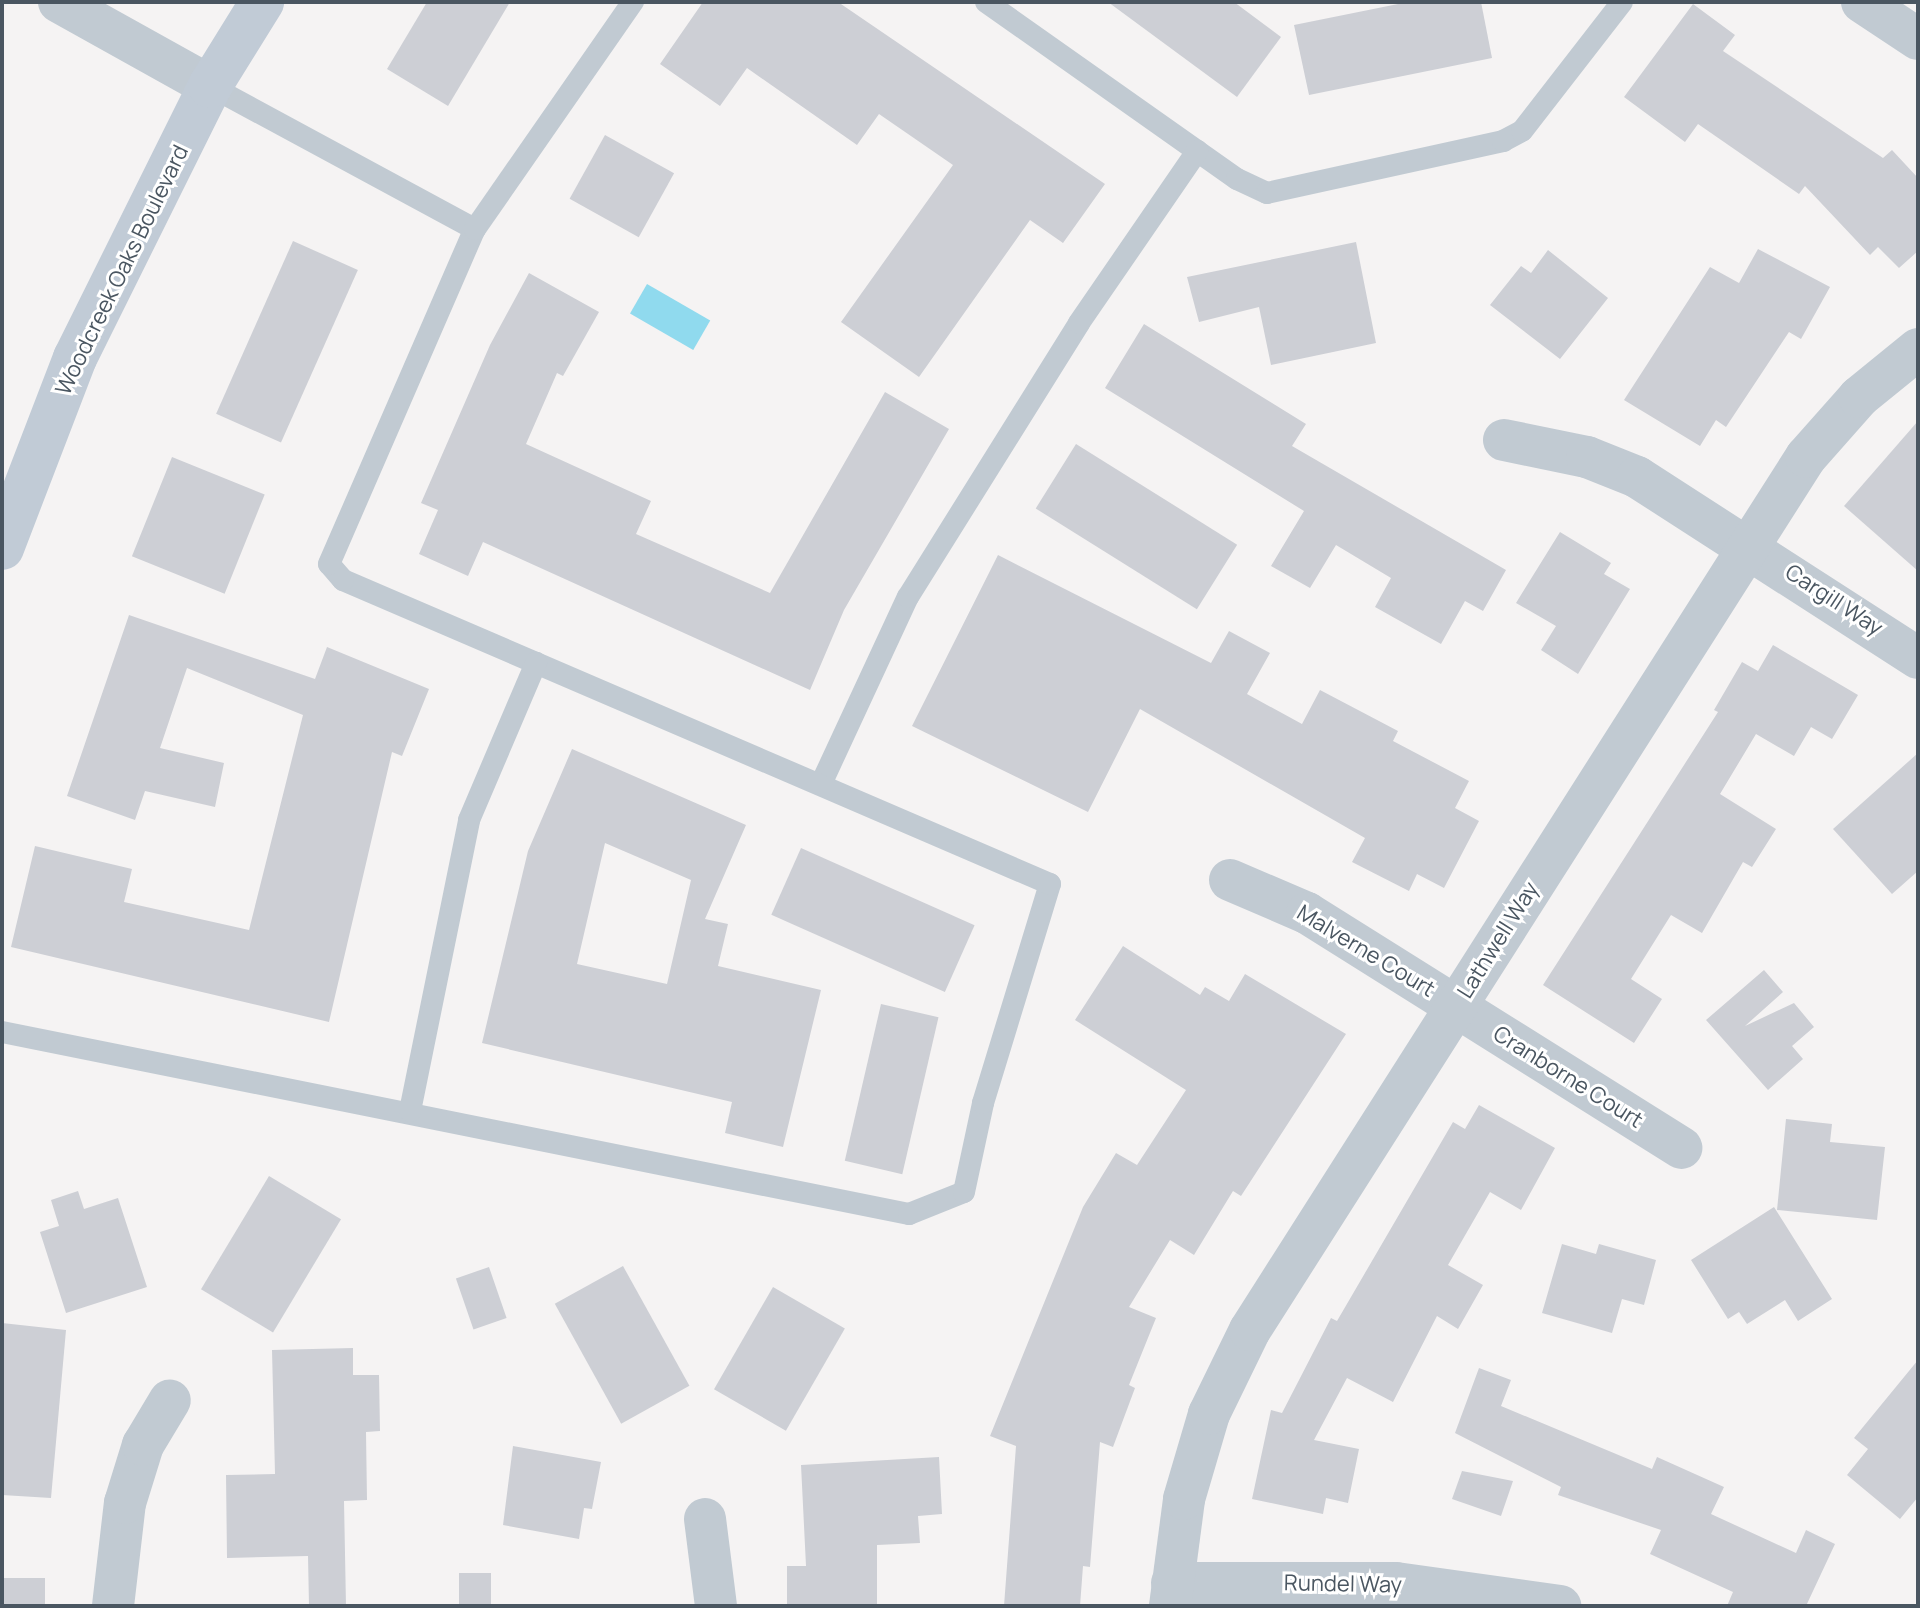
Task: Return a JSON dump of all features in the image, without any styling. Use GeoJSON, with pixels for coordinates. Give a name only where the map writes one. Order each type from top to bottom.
{"type":"FeatureCollection","features":[{"type":"Feature","properties":{"kind":"main road","name":"Woodcreek Oaks Boulevard"},"geometry":{"type":"LineString","coordinates":[[2,548],[75,358],[210,86],[262,2]]}},
{"type":"Feature","properties":{"kind":"street"},"geometry":{"type":"LineString","coordinates":[[59,2],[210,86]]}},
{"type":"Feature","properties":{"kind":"street"},"geometry":{"type":"LineString","coordinates":[[1862,2],[1918,39]]}},
{"type":"Feature","properties":{"kind":"street","name":"Lathwell Way"},"geometry":{"type":"LineString","coordinates":[[1171,1595],[1184,1499],[1209,1414],[1229,1372],[1748,543],[1806,457],[1859,397],[1918,349]]}},
{"type":"Feature","properties":{"kind":"street","name":"Cargill Way"},"geometry":{"type":"LineString","coordinates":[[1504,440],[1587,457],[1637,477],[1748,543],[1918,658]]}},
{"type":"Feature","properties":{"kind":"street","name":"Malverne Court"},"geometry":{"type":"LineString","coordinates":[[1230,880],[1307,913],[1456,1006]]}},
{"type":"Feature","properties":{"kind":"street","name":"Cranborne Court"},"geometry":{"type":"LineString","coordinates":[[1456,1006],[1681,1148]]}},
{"type":"Feature","properties":{"kind":"street"},"geometry":{"type":"LineString","coordinates":[[113,1606],[125,1503],[143,1445],[170,1400]]}},
{"type":"Feature","properties":{"kind":"street"},"geometry":{"type":"LineString","coordinates":[[705,1519],[716,1606]]}},
{"type":"Feature","properties":{"kind":"street","name":"Rundel Way"},"geometry":{"type":"LineString","coordinates":[[1171,1595],[1396,1583],[1560,1606]]}},
{"type":"Feature","properties":{"kind":"lane"},"geometry":{"type":"LineString","coordinates":[[2,1032],[410,1111],[909,1214],[964,1192],[983,1103],[1050,884],[343,580],[329,564],[475,229],[633,2]]}},
{"type":"Feature","properties":{"kind":"lane"},"geometry":{"type":"LineString","coordinates":[[986,2],[1197,151],[1267,193],[1503,141],[1522,131],[1622,2]]}},
{"type":"Feature","properties":{"kind":"lane"},"geometry":{"type":"LineString","coordinates":[[210,86],[475,229]]}},
{"type":"Feature","properties":{"kind":"lane"},"geometry":{"type":"LineString","coordinates":[[821,784],[908,597],[1079,323],[1197,151]]}},
{"type":"Feature","properties":{"kind":"lane"},"geometry":{"type":"LineString","coordinates":[[410,1111],[469,820],[536,663]]}},
{"type":"Feature","properties":{"kind":"water"},"geometry":{"type":"Polygon","coordinates":[[[647,284],[710,320],[693,350],[630,313],[647,284]]]}},
{"type":"Feature","properties":{"kind":"building"},"geometry":{"type":"Polygon","coordinates":[[[427,2],[510,2],[448,106],[387,69],[427,2]]]}},
{"type":"Feature","properties":{"kind":"building"},"geometry":{"type":"Polygon","coordinates":[[[703,2],[838,2],[1105,184],[1063,243],[1030,220],[919,377],[841,322],[953,165],[879,114],[857,145],[747,68],[720,106],[660,64],[703,2]]]}},
{"type":"Feature","properties":{"kind":"building"},"geometry":{"type":"Polygon","coordinates":[[[1108,2],[1234,2],[1281,37],[1237,97],[1108,2]]]}},
{"type":"Feature","properties":{"kind":"building"},"geometry":{"type":"Polygon","coordinates":[[[1408,2],[1481,2],[1492,58],[1309,95],[1294,25],[1408,2]]]}},
{"type":"Feature","properties":{"kind":"building"},"geometry":{"type":"Polygon","coordinates":[[[1693,4],[1735,35],[1723,51],[1883,158],[1892,150],[1918,178],[1918,251],[1899,268],[1878,247],[1870,255],[1805,186],[1799,194],[1698,124],[1685,142],[1624,97],[1693,4]]]}},
{"type":"Feature","properties":{"kind":"building"},"geometry":{"type":"Polygon","coordinates":[[[605,135],[674,173],[639,237],[570,199],[605,135]]]}},
{"type":"Feature","properties":{"kind":"building"},"geometry":{"type":"Polygon","coordinates":[[[293,241],[358,270],[281,443],[216,414],[293,241]]]}},
{"type":"Feature","properties":{"kind":"building"},"geometry":{"type":"Polygon","coordinates":[[[1356,242],[1376,343],[1271,365],[1259,307],[1199,322],[1187,277],[1356,242]]]}},
{"type":"Feature","properties":{"kind":"building"},"geometry":{"type":"Polygon","coordinates":[[[1758,249],[1830,287],[1801,339],[1789,332],[1726,427],[1716,420],[1700,446],[1624,400],[1710,267],[1739,283],[1758,249]]]}},
{"type":"Feature","properties":{"kind":"building"},"geometry":{"type":"Polygon","coordinates":[[[1548,250],[1608,298],[1560,359],[1490,305],[1521,266],[1531,273],[1548,250]]]}},
{"type":"Feature","properties":{"kind":"building"},"geometry":{"type":"Polygon","coordinates":[[[529,273],[599,312],[563,376],[557,373],[526,444],[651,501],[636,534],[770,593],[885,392],[949,429],[844,610],[810,690],[483,542],[468,576],[419,554],[438,510],[421,503],[490,345],[529,273]]]}},
{"type":"Feature","properties":{"kind":"building"},"geometry":{"type":"Polygon","coordinates":[[[1144,324],[1306,424],[1292,446],[1506,570],[1483,611],[1465,601],[1441,644],[1375,607],[1391,578],[1336,545],[1310,588],[1271,566],[1304,511],[1105,388],[1144,324]]]}},
{"type":"Feature","properties":{"kind":"building"},"geometry":{"type":"Polygon","coordinates":[[[1918,421],[1918,571],[1844,506],[1918,421]]]}},
{"type":"Feature","properties":{"kind":"building"},"geometry":{"type":"Polygon","coordinates":[[[1076,444],[1237,545],[1197,609],[1036,508],[1076,444]]]}},
{"type":"Feature","properties":{"kind":"building"},"geometry":{"type":"Polygon","coordinates":[[[172,457],[265,494],[225,594],[132,556],[172,457]]]}},
{"type":"Feature","properties":{"kind":"building"},"geometry":{"type":"Polygon","coordinates":[[[1560,532],[1611,563],[1604,574],[1630,589],[1578,674],[1541,650],[1556,626],[1516,603],[1560,532]]]}},
{"type":"Feature","properties":{"kind":"building"},"geometry":{"type":"Polygon","coordinates":[[[998,555],[1211,663],[1229,631],[1270,653],[1247,694],[1302,724],[1320,690],[1398,731],[1393,741],[1469,781],[1455,808],[1479,821],[1444,888],[1417,874],[1409,891],[1352,862],[1365,838],[1140,709],[1088,812],[912,726],[998,555]]]}},
{"type":"Feature","properties":{"kind":"building"},"geometry":{"type":"Polygon","coordinates":[[[129,615],[315,679],[327,647],[429,689],[402,756],[392,752],[329,1022],[11,947],[35,846],[132,869],[124,902],[249,930],[303,715],[187,668],[160,748],[224,763],[215,807],[145,791],[135,820],[67,796],[129,615]]]}},
{"type":"Feature","properties":{"kind":"building"},"geometry":{"type":"Polygon","coordinates":[[[1773,645],[1858,695],[1832,739],[1811,727],[1794,756],[1756,734],[1720,794],[1776,829],[1752,867],[1743,862],[1702,933],[1671,915],[1631,979],[1662,999],[1634,1043],[1543,985],[1718,712],[1714,710],[1742,662],[1758,671],[1773,645]]]}},
{"type":"Feature","properties":{"kind":"building"},"geometry":{"type":"Polygon","coordinates":[[[572,749],[746,825],[705,919],[728,924],[718,966],[821,990],[783,1147],[725,1133],[732,1102],[482,1043],[528,851],[572,749]],[[605,843],[577,964],[667,984],[691,880],[605,843]]]}},
{"type":"Feature","properties":{"kind":"building"},"geometry":{"type":"Polygon","coordinates":[[[1918,753],[1918,871],[1892,894],[1833,829],[1918,753]]]}},
{"type":"Feature","properties":{"kind":"building"},"geometry":{"type":"Polygon","coordinates":[[[801,848],[975,925],[945,992],[771,915],[801,848]]]}},
{"type":"Feature","properties":{"kind":"building"},"geometry":{"type":"Polygon","coordinates":[[[1123,946],[1200,995],[1205,987],[1229,1001],[1245,974],[1346,1034],[1241,1196],[1233,1191],[1194,1255],[1170,1240],[1129,1307],[1156,1318],[1129,1385],[1135,1388],[1113,1447],[1100,1442],[1090,1567],[1083,1566],[1080,1606],[1004,1606],[1016,1446],[990,1436],[1083,1207],[1116,1153],[1137,1165],[1186,1090],[1075,1020],[1123,946]]]}},
{"type":"Feature","properties":{"kind":"building"},"geometry":{"type":"Polygon","coordinates":[[[1764,970],[1783,992],[1745,1026],[1794,1003],[1814,1027],[1792,1046],[1803,1059],[1768,1090],[1706,1020],[1764,970]]]}},
{"type":"Feature","properties":{"kind":"building"},"geometry":{"type":"Polygon","coordinates":[[[881,1004],[938,1017],[902,1174],[845,1161],[881,1004]]]}},
{"type":"Feature","properties":{"kind":"building"},"geometry":{"type":"Polygon","coordinates":[[[1479,1105],[1555,1148],[1521,1210],[1490,1192],[1448,1265],[1483,1285],[1458,1329],[1437,1316],[1393,1402],[1347,1378],[1314,1440],[1359,1449],[1348,1503],[1326,1498],[1323,1514],[1252,1499],[1271,1410],[1282,1413],[1331,1318],[1337,1321],[1453,1122],[1465,1129],[1479,1105]]]}},
{"type":"Feature","properties":{"kind":"building"},"geometry":{"type":"Polygon","coordinates":[[[1786,1119],[1832,1124],[1830,1142],[1885,1147],[1877,1220],[1777,1210],[1786,1119]]]}},
{"type":"Feature","properties":{"kind":"building"},"geometry":{"type":"Polygon","coordinates":[[[269,1176],[341,1219],[273,1332],[201,1289],[269,1176]]]}},
{"type":"Feature","properties":{"kind":"building"},"geometry":{"type":"Polygon","coordinates":[[[78,1191],[84,1209],[118,1198],[147,1287],[66,1313],[40,1232],[59,1226],[51,1200],[78,1191]]]}},
{"type":"Feature","properties":{"kind":"building"},"geometry":{"type":"Polygon","coordinates":[[[1774,1207],[1832,1299],[1798,1321],[1785,1300],[1747,1324],[1739,1312],[1728,1319],[1691,1260],[1774,1207]]]}},
{"type":"Feature","properties":{"kind":"building"},"geometry":{"type":"Polygon","coordinates":[[[1562,1244],[1596,1254],[1599,1244],[1656,1260],[1644,1305],[1622,1299],[1612,1333],[1542,1313],[1562,1244]]]}},
{"type":"Feature","properties":{"kind":"building"},"geometry":{"type":"Polygon","coordinates":[[[623,1266],[689,1386],[621,1424],[555,1304],[623,1266]]]}},
{"type":"Feature","properties":{"kind":"building"},"geometry":{"type":"Polygon","coordinates":[[[489,1267],[507,1318],[473,1329],[456,1278],[489,1267]]]}},
{"type":"Feature","properties":{"kind":"building"},"geometry":{"type":"Polygon","coordinates":[[[773,1287],[845,1328],[786,1431],[714,1389],[773,1287]]]}},
{"type":"Feature","properties":{"kind":"building"},"geometry":{"type":"Polygon","coordinates":[[[2,1323],[66,1330],[51,1498],[2,1495],[2,1323]]]}},
{"type":"Feature","properties":{"kind":"building"},"geometry":{"type":"Polygon","coordinates":[[[353,1348],[353,1375],[379,1375],[380,1431],[366,1432],[367,1500],[344,1501],[346,1606],[309,1606],[308,1556],[227,1558],[226,1475],[275,1474],[272,1350],[353,1348]]]}},
{"type":"Feature","properties":{"kind":"building"},"geometry":{"type":"Polygon","coordinates":[[[1918,1360],[1918,1497],[1900,1519],[1847,1475],[1868,1449],[1854,1438],[1918,1360]]]}},
{"type":"Feature","properties":{"kind":"building"},"geometry":{"type":"Polygon","coordinates":[[[1479,1368],[1511,1380],[1501,1406],[1652,1469],[1657,1457],[1724,1487],[1711,1514],[1796,1553],[1806,1530],[1835,1544],[1806,1606],[1727,1606],[1733,1592],[1650,1554],[1661,1530],[1558,1495],[1561,1487],[1455,1433],[1479,1368]]]}},
{"type":"Feature","properties":{"kind":"building"},"geometry":{"type":"Polygon","coordinates":[[[513,1446],[601,1462],[592,1509],[584,1508],[579,1539],[503,1525],[513,1446]]]}},
{"type":"Feature","properties":{"kind":"building"},"geometry":{"type":"Polygon","coordinates":[[[939,1457],[942,1514],[918,1516],[920,1543],[877,1545],[877,1606],[787,1606],[787,1566],[806,1566],[801,1465],[939,1457]]]}},
{"type":"Feature","properties":{"kind":"building"},"geometry":{"type":"Polygon","coordinates":[[[1462,1471],[1513,1481],[1501,1516],[1452,1499],[1462,1471]]]}},
{"type":"Feature","properties":{"kind":"building"},"geometry":{"type":"Polygon","coordinates":[[[459,1573],[491,1573],[491,1606],[459,1606],[459,1573]]]}},
{"type":"Feature","properties":{"kind":"building"},"geometry":{"type":"Polygon","coordinates":[[[2,1578],[45,1578],[45,1606],[2,1606],[2,1578]]]}}]}
